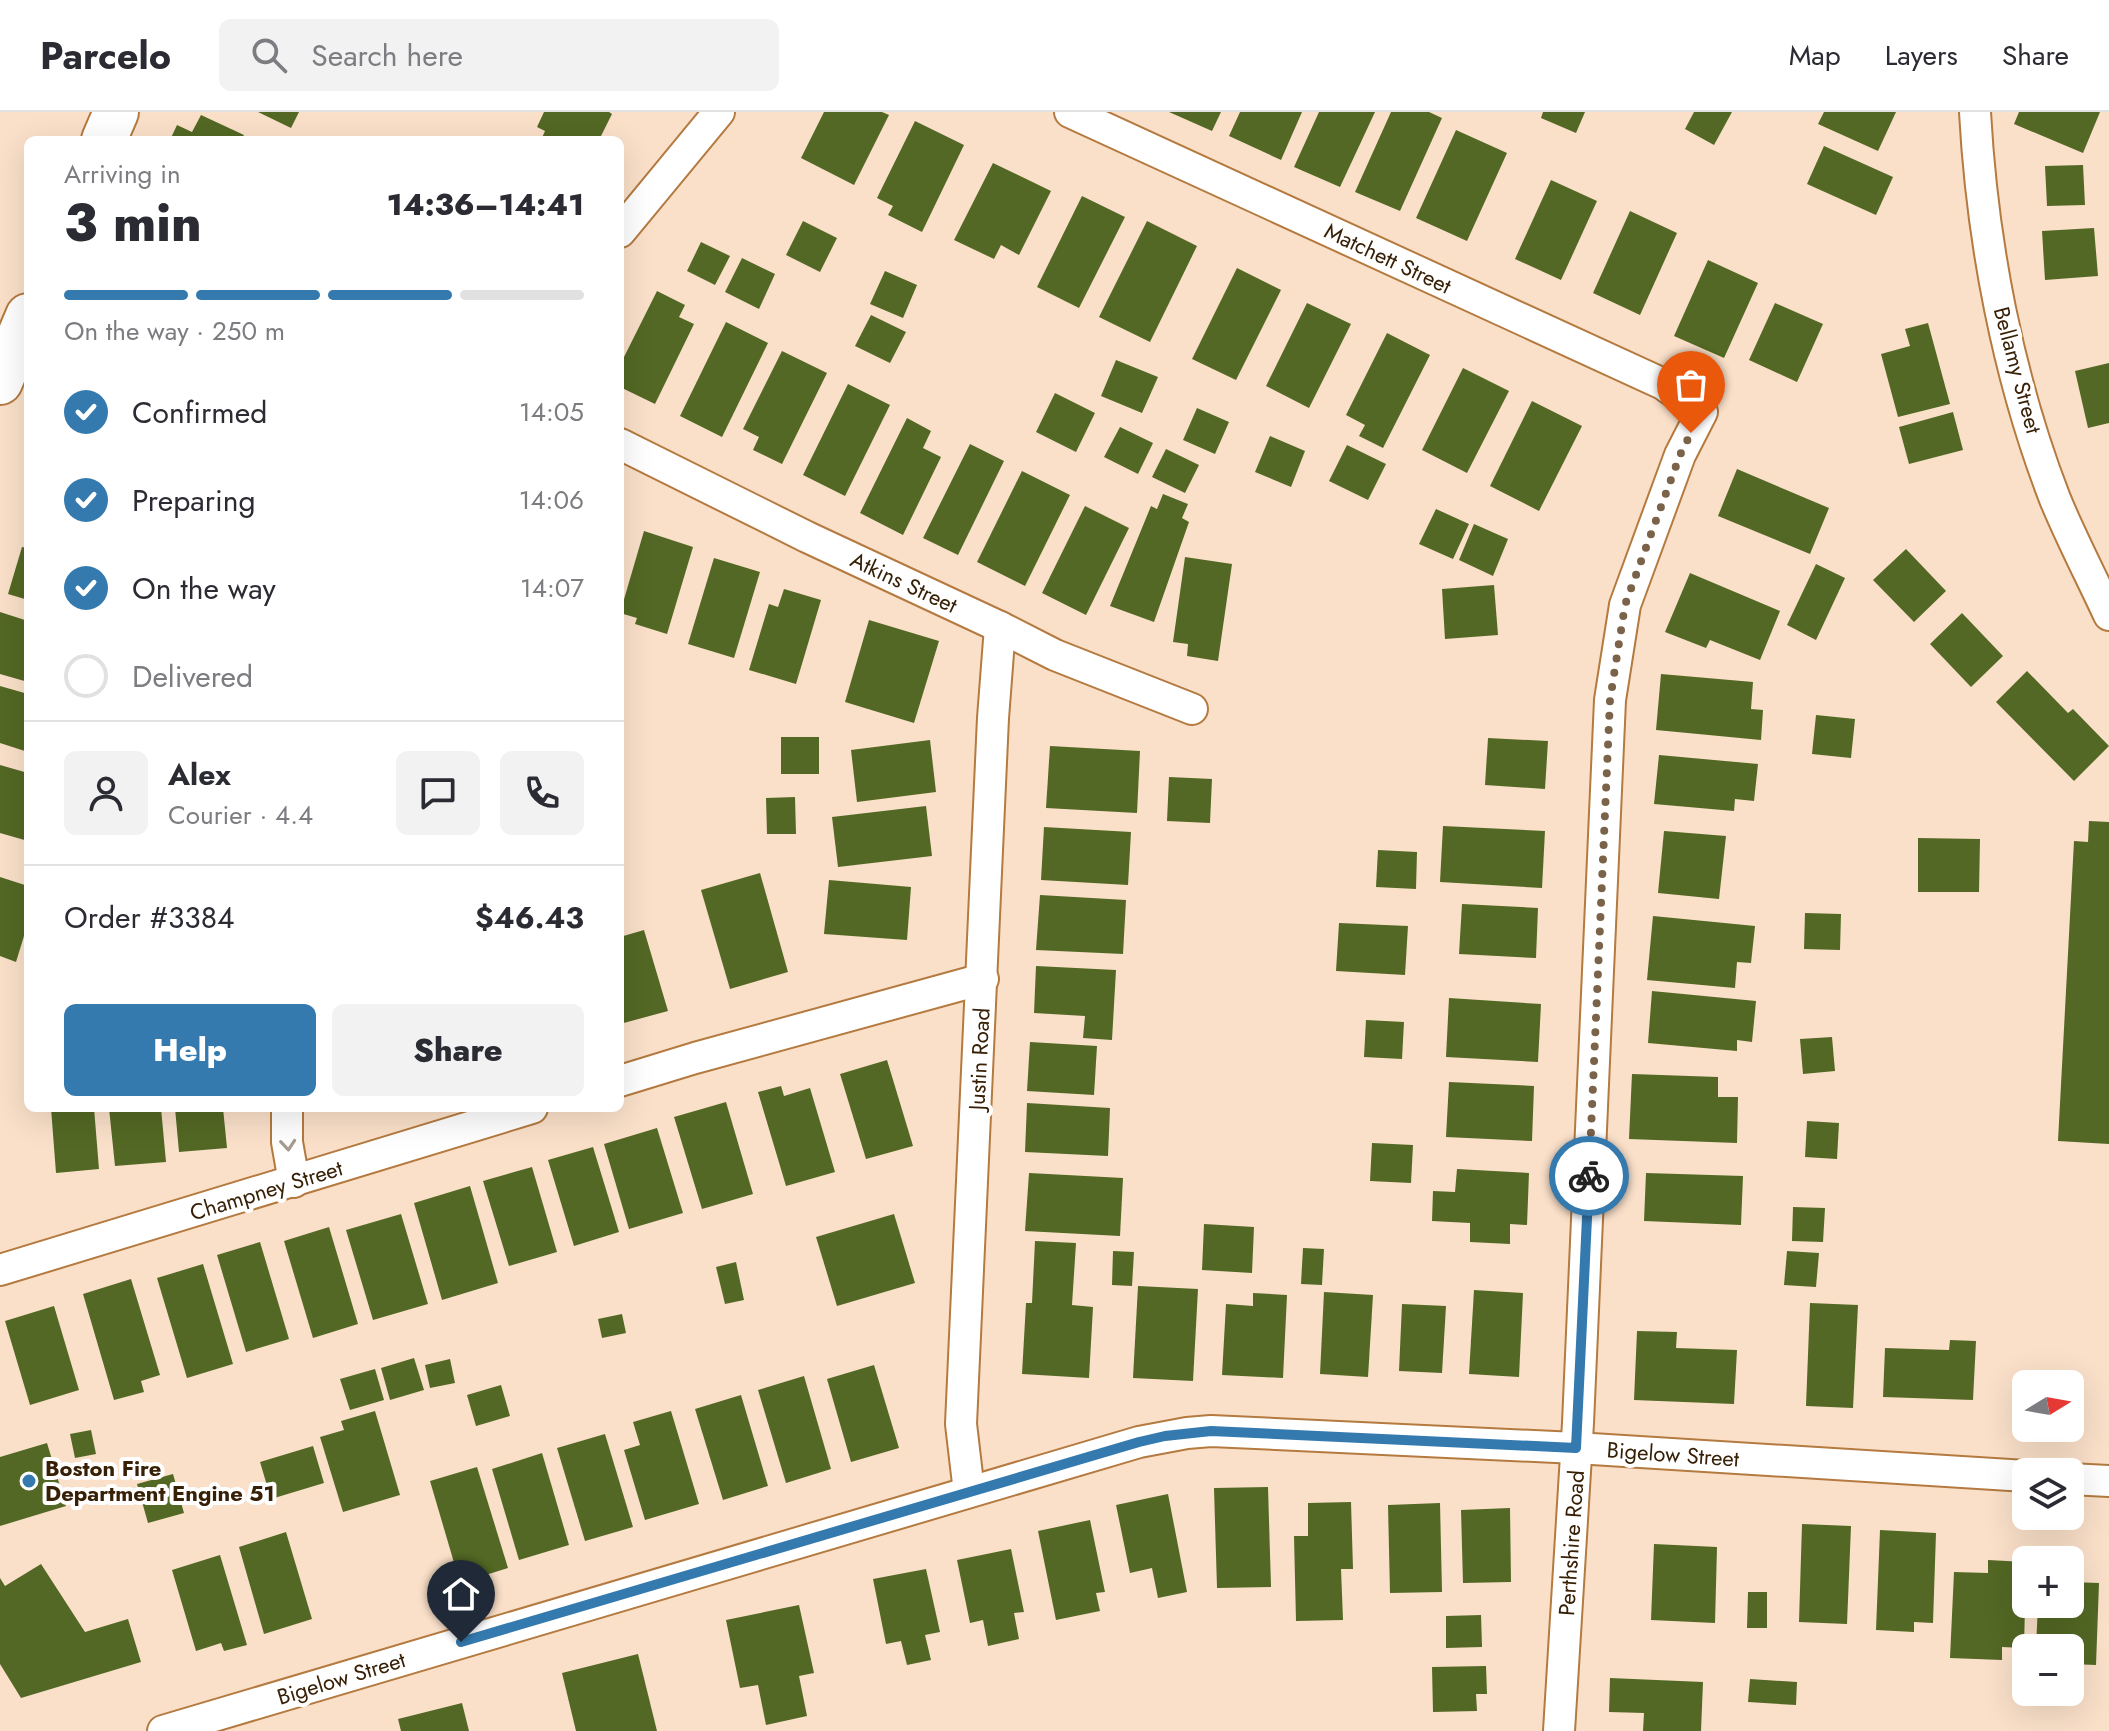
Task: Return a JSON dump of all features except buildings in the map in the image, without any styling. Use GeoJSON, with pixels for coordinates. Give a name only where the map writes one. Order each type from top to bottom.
{"type":"FeatureCollection","features":[{"type":"Feature","properties":{"kind":"main road"},"geometry":{"type":"LineString","coordinates":[[106,136],[116,112]]}},
{"type":"Feature","properties":{"kind":"main road"},"geometry":{"type":"LineString","coordinates":[[0,382],[24,325]]}},
{"type":"Feature","properties":{"kind":"street"},"geometry":{"type":"LineString","coordinates":[[624,227],[719,112]]}},
{"type":"Feature","properties":{"kind":"street","name":"Matchett Street"},"geometry":{"type":"LineString","coordinates":[[1070,112],[1663,384],[1702,412]]}},
{"type":"Feature","properties":{"kind":"street","name":"Bellamy Street"},"geometry":{"type":"LineString","coordinates":[[1975,112],[1986,220],[2014,366],[2056,500],[2109,615]]}},
{"type":"Feature","properties":{"kind":"street","name":"Perthshire Road"},"geometry":{"type":"LineString","coordinates":[[1559,1731],[1614,668],[1625,605],[1680,455],[1702,412]]}},
{"type":"Feature","properties":{"kind":"street","name":"Atkins Street"},"geometry":{"type":"LineString","coordinates":[[624,446],[1055,655],[1192,709]]}},
{"type":"Feature","properties":{"kind":"street","name":"Justin Road"},"geometry":{"type":"LineString","coordinates":[[969,1492],[961,1424],[993,718],[1000,627]]}},
{"type":"Feature","properties":{"kind":"street"},"geometry":{"type":"LineString","coordinates":[[624,1080],[983,979]]}},
{"type":"Feature","properties":{"kind":"street"},"geometry":{"type":"LineString","coordinates":[[287,1112],[287,1142],[294,1182]]}},
{"type":"Feature","properties":{"kind":"street","name":"Champney Street"},"geometry":{"type":"LineString","coordinates":[[0,1270],[519,1112]]}},
{"type":"Feature","properties":{"kind":"street","name":"Bigelow Street"},"geometry":{"type":"LineString","coordinates":[[163,1731],[1139,1442],[1187,1433],[1227,1432],[1576,1448],[2012,1475]]}},
{"type":"Feature","properties":{"kind":"street"},"geometry":{"type":"LineString","coordinates":[[2084,1480],[2109,1481]]}},
{"type":"Feature","properties":{"kind":"way so far"},"geometry":{"type":"LineString","coordinates":[[1589,1176],[1610,700],[1616,653],[1625,605],[1691,433]]}},
{"type":"Feature","properties":{"kind":"place","name":"Boston Fire Department Engine 51"},"geometry":{"type":"Point","coordinates":[29,1481]}},
{"type":"Feature","properties":{"kind":"route"},"geometry":{"type":"LineString","coordinates":[[461,1642],[1165,1436],[1211,1431],[1576,1448],[1589,1176]]}}]}
